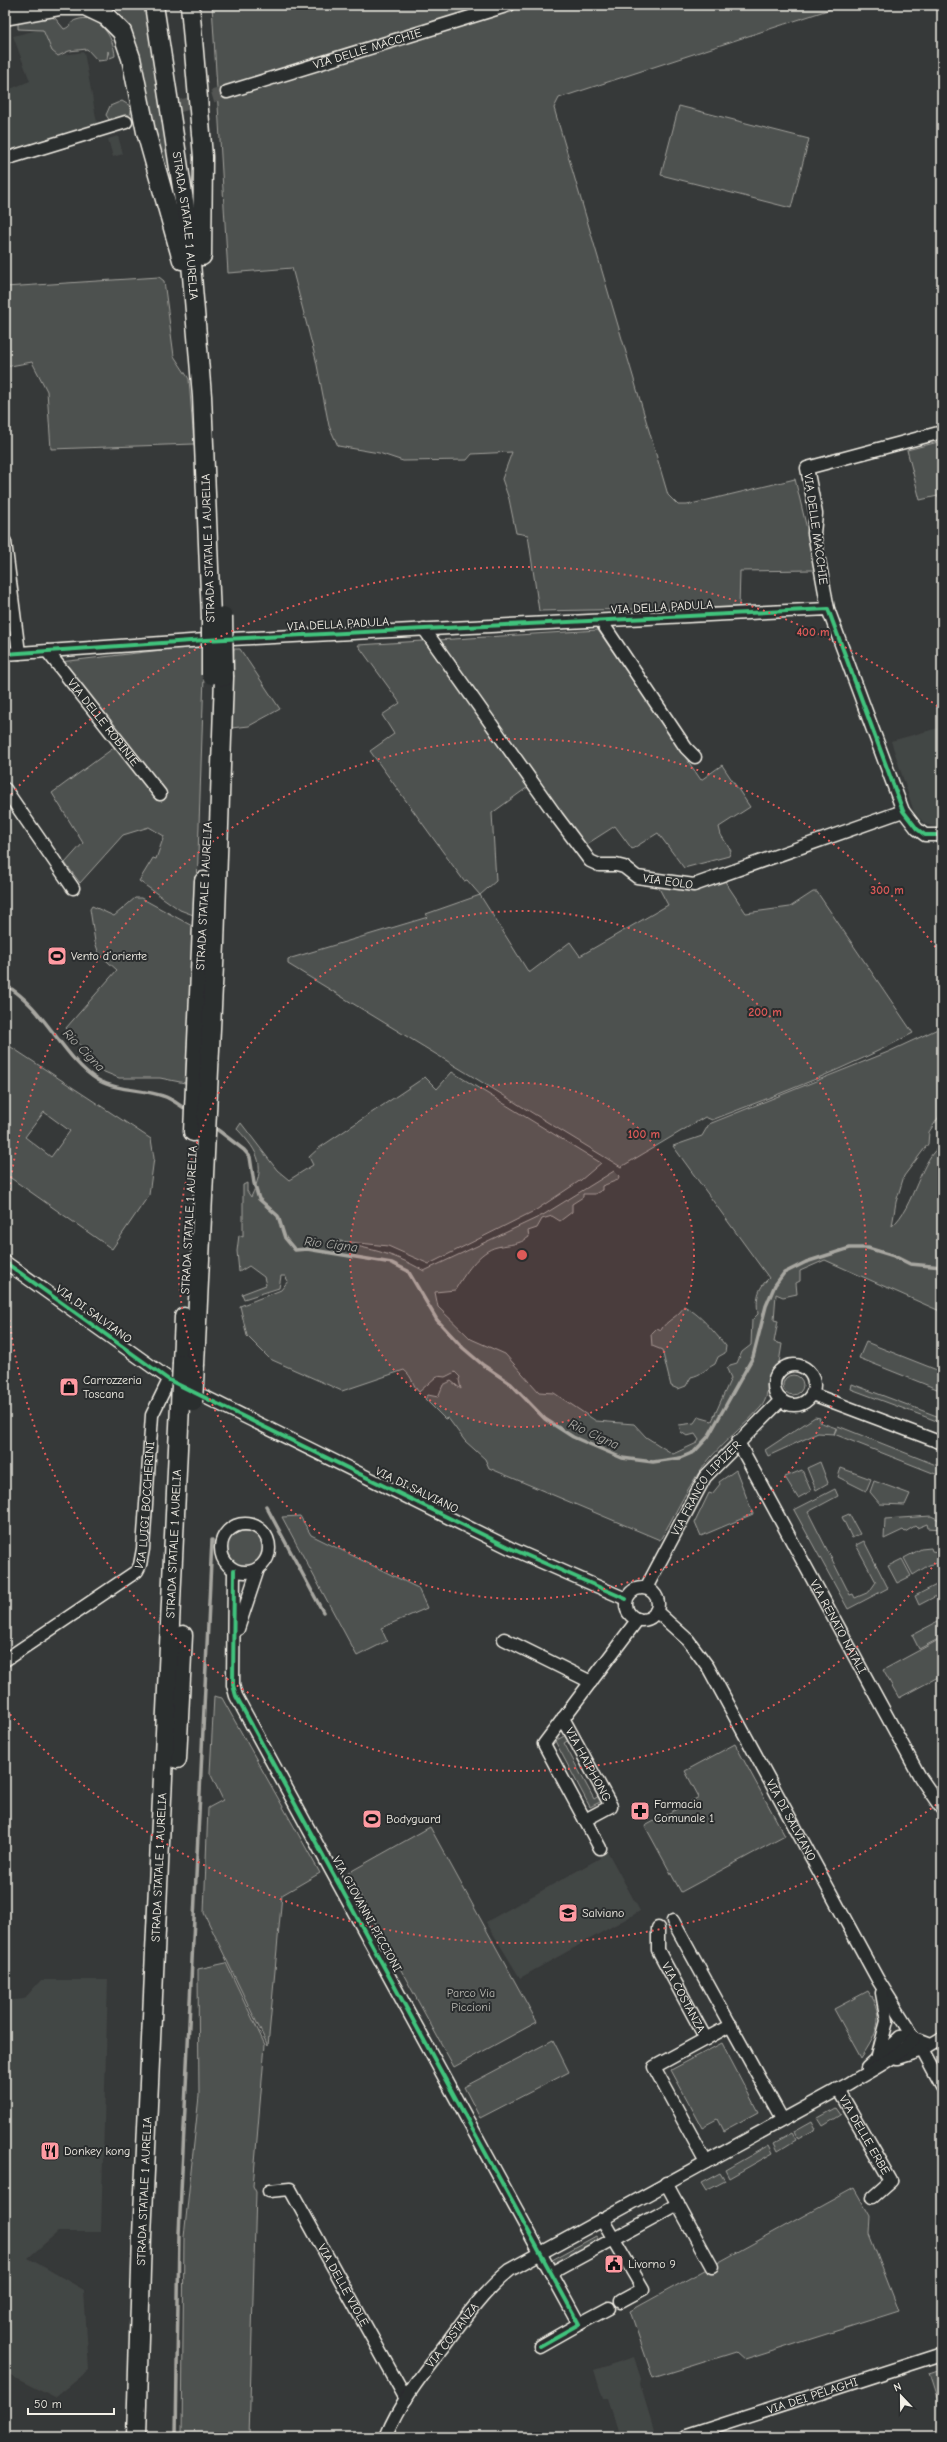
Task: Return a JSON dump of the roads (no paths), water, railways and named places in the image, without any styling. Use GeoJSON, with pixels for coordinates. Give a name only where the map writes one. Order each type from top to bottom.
{"type":"FeatureCollection","features":[{"type":"Feature","properties":{"kind":"highway","name":"STRADA STATALE 1 AURELIA"},"geometry":{"type":"LineString","coordinates":[[154,5],[188,227],[217,617]]}},
{"type":"Feature","properties":{"kind":"highway","name":"STRADA STATALE 1 AURELIA"},"geometry":{"type":"LineString","coordinates":[[148,2437],[154,2229],[191,1402],[189,1364],[198,1146],[203,1040],[220,813],[217,617],[217,446],[202,256],[166,5]]}},
{"type":"Feature","properties":{"kind":"highway"},"geometry":{"type":"LineString","coordinates":[[190,5],[203,157],[202,256]]}},
{"type":"Feature","properties":{"kind":"highway"},"geometry":{"type":"LineString","coordinates":[[5,16],[60,6],[85,6],[106,16],[122,32],[131,58],[146,132],[194,306]]}},
{"type":"Feature","properties":{"kind":"highway","name":"STRADA STATALE 1 AURELIA"},"geometry":{"type":"LineString","coordinates":[[136,2437],[142,2236],[191,1402]]}},
{"type":"Feature","properties":{"kind":"street","name":"VIA DELLE MACCHIE"},"geometry":{"type":"LineString","coordinates":[[227,92],[509,5]]}},
{"type":"Feature","properties":{"kind":"street"},"geometry":{"type":"LineString","coordinates":[[5,159],[126,122]]}},
{"type":"Feature","properties":{"kind":"street","name":"VIA DELLE MACCHIE"},"geometry":{"type":"LineString","coordinates":[[828,609],[814,533],[816,514],[807,468],[942,432]]}},
{"type":"Feature","properties":{"kind":"street"},"geometry":{"type":"LineString","coordinates":[[5,542],[19,653]]}},
{"type":"Feature","properties":{"kind":"street"},"geometry":{"type":"LineString","coordinates":[[828,609],[903,811],[917,829],[925,835],[942,835]]}},
{"type":"Feature","properties":{"kind":"street","name":"VIA DELLA PADULA"},"geometry":{"type":"LineString","coordinates":[[232,639],[828,609]]}},
{"type":"Feature","properties":{"kind":"street"},"geometry":{"type":"LineString","coordinates":[[601,620],[686,748],[695,757]]}},
{"type":"Feature","properties":{"kind":"street","name":"VIA EOLO"},"geometry":{"type":"LineString","coordinates":[[424,630],[557,817],[590,861],[599,865],[616,865],[624,867],[637,876],[694,885],[903,811]]}},
{"type":"Feature","properties":{"kind":"street"},"geometry":{"type":"LineString","coordinates":[[5,654],[205,640]]}},
{"type":"Feature","properties":{"kind":"street","name":"VIA DELLE ROBINIE"},"geometry":{"type":"LineString","coordinates":[[47,651],[160,794]]}},
{"type":"Feature","properties":{"kind":"street"},"geometry":{"type":"LineString","coordinates":[[5,789],[73,888]]}},
{"type":"Feature","properties":{"kind":"street","name":"VIA DI SALVIANO"},"geometry":{"type":"LineString","coordinates":[[5,1262],[171,1381]]}},
{"type":"Feature","properties":{"kind":"street"},"geometry":{"type":"LineString","coordinates":[[790,1366],[802,1367],[809,1371],[814,1382],[812,1394],[806,1401],[798,1405],[789,1405],[781,1400],[775,1392],[774,1382],[778,1373],[790,1366]]}},
{"type":"Feature","properties":{"kind":"street","name":"VIA LUIGI BOCCHERINI"},"geometry":{"type":"LineString","coordinates":[[5,1660],[137,1572],[143,1549],[152,1415],[171,1381]]}},
{"type":"Feature","properties":{"kind":"street"},"geometry":{"type":"LineString","coordinates":[[812,1394],[942,1443]]}},
{"type":"Feature","properties":{"kind":"street","name":"VIA FRANCO LIPIZER"},"geometry":{"type":"LineString","coordinates":[[646,1588],[697,1489],[705,1477],[781,1400]]}},
{"type":"Feature","properties":{"kind":"street","name":"VIA DI SALVIANO"},"geometry":{"type":"LineString","coordinates":[[191,1402],[592,1586],[626,1599]]}},
{"type":"Feature","properties":{"kind":"street","name":"VIA RENATO NATALI"},"geometry":{"type":"LineString","coordinates":[[738,1442],[920,1777],[942,1809]]}},
{"type":"Feature","properties":{"kind":"street"},"geometry":{"type":"LineString","coordinates":[[243,1525],[258,1528],[268,1540],[269,1554],[258,1569],[242,1572],[234,1570],[224,1559],[222,1544],[229,1531],[243,1525]]}},
{"type":"Feature","properties":{"kind":"street","name":"VIA GIOVANNI PICCIONI"},"geometry":{"type":"LineString","coordinates":[[235,1646],[239,1625],[258,1569]]}},
{"type":"Feature","properties":{"kind":"street","name":"VIA GIOVANNI PICCIONI"},"geometry":{"type":"LineString","coordinates":[[234,1570],[235,1646],[233,1685],[236,1696],[540,2253]]}},
{"type":"Feature","properties":{"kind":"street"},"geometry":{"type":"LineString","coordinates":[[646,1588],[657,1596],[656,1611],[648,1618],[638,1619],[627,1610],[626,1599],[635,1589],[646,1588]]}},
{"type":"Feature","properties":{"kind":"street","name":"VIA DI SALVIANO"},"geometry":{"type":"LineString","coordinates":[[656,1611],[688,1640],[708,1667],[878,1980],[914,2038]]}},
{"type":"Feature","properties":{"kind":"street","name":"VIA HAIPHONG"},"geometry":{"type":"LineString","coordinates":[[600,1848],[544,1744],[638,1619]]}},
{"type":"Feature","properties":{"kind":"street"},"geometry":{"type":"LineString","coordinates":[[504,1639],[591,1682]]}},
{"type":"Feature","properties":{"kind":"street","name":"VIA HAIPHONG"},"geometry":{"type":"LineString","coordinates":[[563,1718],[611,1806],[585,1820]]}},
{"type":"Feature","properties":{"kind":"street"},"geometry":{"type":"LineString","coordinates":[[673,1921],[782,2119]]}},
{"type":"Feature","properties":{"kind":"street","name":"VIA COSTANZA"},"geometry":{"type":"LineString","coordinates":[[658,1928],[658,1950],[706,2039],[731,2025]]}},
{"type":"Feature","properties":{"kind":"street"},"geometry":{"type":"LineString","coordinates":[[878,1980],[887,2021],[881,2059]]}},
{"type":"Feature","properties":{"kind":"street"},"geometry":{"type":"LineString","coordinates":[[914,2038],[926,2047],[942,2088]]}},
{"type":"Feature","properties":{"kind":"street","name":"VIA COSTANZA"},"geometry":{"type":"LineString","coordinates":[[386,2437],[406,2399],[482,2297],[510,2270],[857,2079],[881,2059],[908,2045],[914,2038]]}},
{"type":"Feature","properties":{"kind":"street","name":"VIA COSTANZA"},"geometry":{"type":"LineString","coordinates":[[881,2059],[926,2047],[942,2038]]}},
{"type":"Feature","properties":{"kind":"street"},"geometry":{"type":"LineString","coordinates":[[706,2039],[654,2067],[706,2162]]}},
{"type":"Feature","properties":{"kind":"street","name":"VIA DELLE ERBE"},"geometry":{"type":"LineString","coordinates":[[838,2089],[891,2182],[873,2197]]}},
{"type":"Feature","properties":{"kind":"street"},"geometry":{"type":"LineString","coordinates":[[666,2183],[712,2267]]}},
{"type":"Feature","properties":{"kind":"street","name":"VIA DELLE VIOLE"},"geometry":{"type":"LineString","coordinates":[[269,2191],[290,2189],[406,2399]]}},
{"type":"Feature","properties":{"kind":"street"},"geometry":{"type":"LineString","coordinates":[[551,2273],[678,2204]]}},
{"type":"Feature","properties":{"kind":"street"},"geometry":{"type":"LineString","coordinates":[[602,2219],[643,2289],[621,2302]]}},
{"type":"Feature","properties":{"kind":"street"},"geometry":{"type":"LineString","coordinates":[[540,2253],[579,2324]]}},
{"type":"Feature","properties":{"kind":"street"},"geometry":{"type":"LineString","coordinates":[[540,2346],[609,2308]]}},
{"type":"Feature","properties":{"kind":"street","name":"VIA DEI PELAGHI"},"geometry":{"type":"LineString","coordinates":[[684,2437],[942,2354]]}},
{"type":"Feature","properties":{"kind":"waterway","name":"Rio Cigna"},"geometry":{"type":"LineString","coordinates":[[5,985],[19,994],[31,1006],[74,1059],[98,1080],[105,1084],[166,1097],[187,1110]]}},
{"type":"Feature","properties":{"kind":"waterway","name":"Rio Cigna"},"geometry":{"type":"LineString","coordinates":[[214,1127],[244,1150],[250,1157],[254,1183],[259,1199],[278,1216],[285,1238],[295,1250],[307,1249],[392,1263],[408,1271],[437,1320],[463,1348],[483,1365],[511,1384],[545,1419],[573,1437],[622,1458],[653,1462],[680,1458],[694,1452],[708,1437],[753,1357],[766,1306],[775,1285],[784,1273],[806,1262],[850,1248],[868,1248],[894,1256],[910,1264],[942,1267]]}},
{"type":"Feature","properties":{"kind":"waterway"},"geometry":{"type":"LineString","coordinates":[[266,1506],[323,1612]]}},
{"type":"Feature","properties":{"kind":"waterway"},"geometry":{"type":"LineString","coordinates":[[176,2437],[179,2234],[212,1540]]}},
{"type":"Feature","properties":{"kind":"tunnel"},"geometry":{"type":"LineString","coordinates":[[126,122],[227,92]]}},
{"type":"Feature","properties":{"kind":"place","name":"Vento d’oriente"},"geometry":{"type":"Point","coordinates":[57,956]}},
{"type":"Feature","properties":{"kind":"place","name":"Carrozzeria Toscana"},"geometry":{"type":"Point","coordinates":[69,1387]}},
{"type":"Feature","properties":{"kind":"place","name":"Farmacia Comunale 1"},"geometry":{"type":"Point","coordinates":[640,1811]}},
{"type":"Feature","properties":{"kind":"place","name":"Bodyguard"},"geometry":{"type":"Point","coordinates":[372,1819]}},
{"type":"Feature","properties":{"kind":"place","name":"Salviano"},"geometry":{"type":"Point","coordinates":[568,1913]}},
{"type":"Feature","properties":{"kind":"place","name":"Donkey kong"},"geometry":{"type":"Point","coordinates":[50,2151]}},
{"type":"Feature","properties":{"kind":"place","name":"Livorno 9"},"geometry":{"type":"Point","coordinates":[614,2264]}},
{"type":"Feature","properties":{"kind":"park label","name":"Parco Via Piccioni"},"geometry":{"type":"Point","coordinates":[471,2000]}}]}
